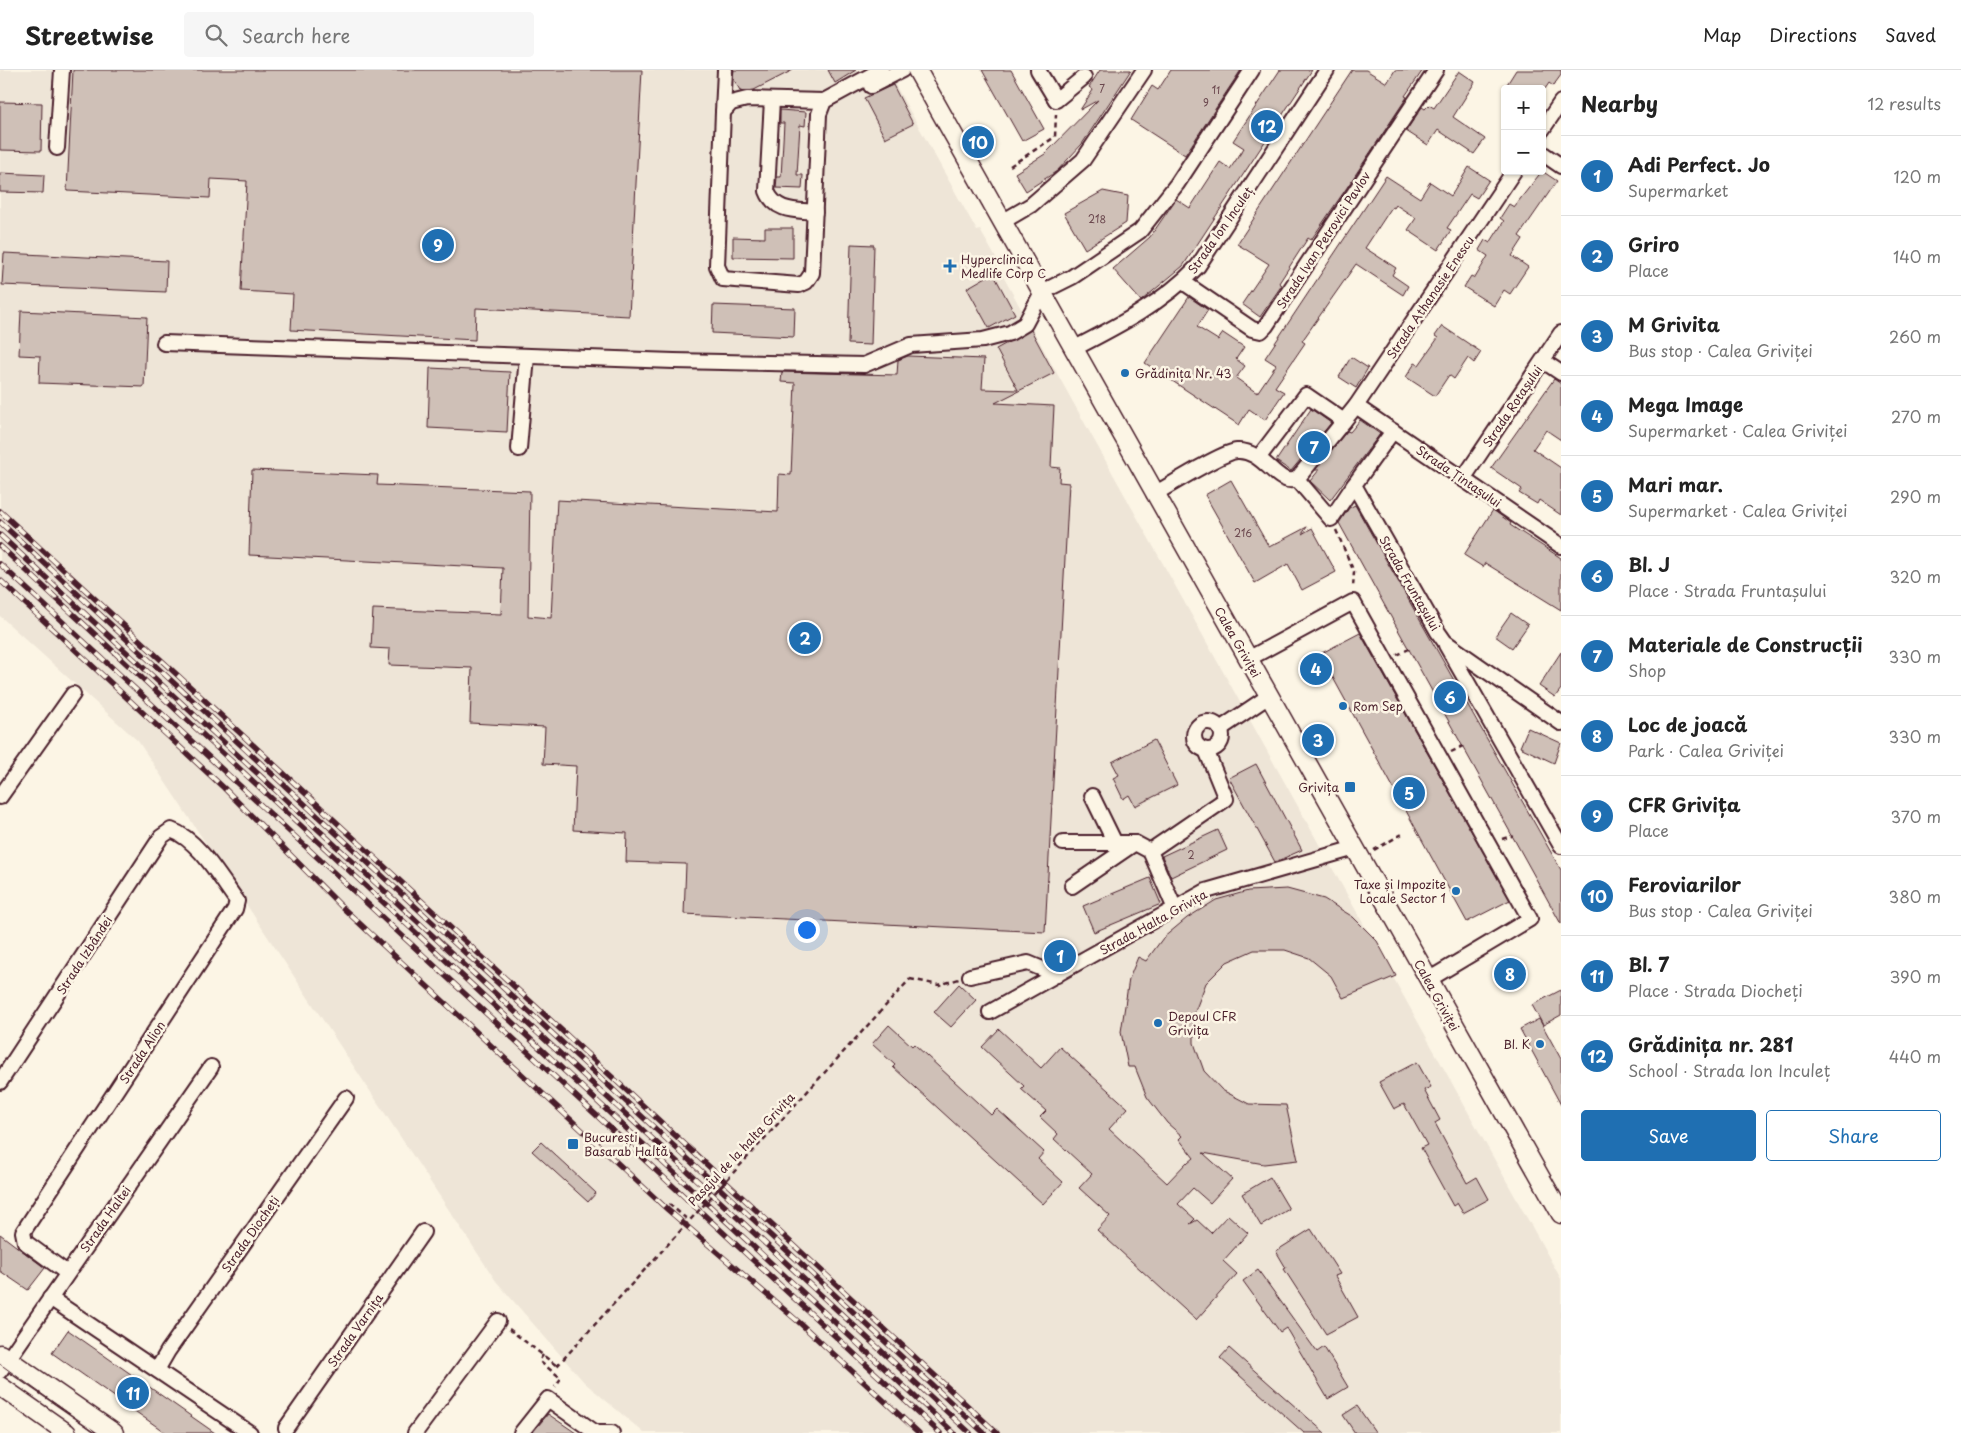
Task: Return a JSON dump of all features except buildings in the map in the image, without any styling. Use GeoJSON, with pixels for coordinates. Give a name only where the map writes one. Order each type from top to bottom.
{"type":"FeatureCollection","features":[{"type":"Feature","properties":{"kind":"main road","name":"Calea Griviței"},"geometry":{"type":"LineString","coordinates":[[917,70],[1561,1214]]}},
{"type":"Feature","properties":{"kind":"main road"},"geometry":{"type":"LineString","coordinates":[[3,1362],[114,1433]]}},
{"type":"Feature","properties":{"kind":"main road"},"geometry":{"type":"LineString","coordinates":[[0,1386],[67,1433]]}},
{"type":"Feature","properties":{"kind":"street"},"geometry":{"type":"LineString","coordinates":[[57,148],[62,70]]}},
{"type":"Feature","properties":{"kind":"street"},"geometry":{"type":"LineString","coordinates":[[725,70],[717,266],[723,279],[799,285],[806,282],[812,273],[819,114],[823,104],[882,70]]}},
{"type":"Feature","properties":{"kind":"street"},"geometry":{"type":"LineString","coordinates":[[723,112],[731,103],[737,100],[772,100],[823,104],[830,108],[902,70]]}},
{"type":"Feature","properties":{"kind":"street"},"geometry":{"type":"LineString","coordinates":[[1038,70],[1056,100],[1084,78]]}},
{"type":"Feature","properties":{"kind":"street"},"geometry":{"type":"LineString","coordinates":[[1002,222],[1031,205],[1083,160],[1144,70]]}},
{"type":"Feature","properties":{"kind":"street"},"geometry":{"type":"LineString","coordinates":[[164,342],[527,356],[864,365],[911,345],[983,340],[1010,333],[1025,324],[1042,292],[1072,277],[1140,231],[1177,184],[1252,70]]}},
{"type":"Feature","properties":{"kind":"street","name":"Strada Ion Inculeț"},"geometry":{"type":"LineString","coordinates":[[1073,349],[1151,306],[1183,282],[1198,266],[1327,70]]}},
{"type":"Feature","properties":{"kind":"street","name":"Strada Ivan Petrovici Pavlov"},"geometry":{"type":"LineString","coordinates":[[1183,282],[1252,329],[1261,331],[1436,70]]}},
{"type":"Feature","properties":{"kind":"street"},"geometry":{"type":"LineString","coordinates":[[772,100],[767,191],[771,200],[780,208],[815,212]]}},
{"type":"Feature","properties":{"kind":"street"},"geometry":{"type":"LineString","coordinates":[[1546,124],[1561,102]]}},
{"type":"Feature","properties":{"kind":"street"},"geometry":{"type":"LineString","coordinates":[[1546,156],[1561,166]]}},
{"type":"Feature","properties":{"kind":"street","name":"Strada Athanasie Enescu"},"geometry":{"type":"LineString","coordinates":[[1297,479],[1356,406],[1511,175]]}},
{"type":"Feature","properties":{"kind":"street","name":"Strada Rotașului"},"geometry":{"type":"LineString","coordinates":[[1463,479],[1561,333]]}},
{"type":"Feature","properties":{"kind":"street"},"geometry":{"type":"LineString","coordinates":[[519,449],[527,356]]}},
{"type":"Feature","properties":{"kind":"street"},"geometry":{"type":"LineString","coordinates":[[1543,361],[1561,373]]}},
{"type":"Feature","properties":{"kind":"street"},"geometry":{"type":"LineString","coordinates":[[1259,457],[1306,395],[1344,421]]}},
{"type":"Feature","properties":{"kind":"street","name":"Strada Țintașului"},"geometry":{"type":"LineString","coordinates":[[1356,406],[1561,546]]}},
{"type":"Feature","properties":{"kind":"street"},"geometry":{"type":"LineString","coordinates":[[1154,494],[1230,453],[1244,452],[1259,457],[1283,480],[1293,481],[1297,479],[1331,519],[1393,431]]}},
{"type":"Feature","properties":{"kind":"street","name":"Strada Fruntașului"},"geometry":{"type":"LineString","coordinates":[[1354,485],[1445,642],[1561,723]]}},
{"type":"Feature","properties":{"kind":"street"},"geometry":{"type":"LineString","coordinates":[[1248,659],[1353,602],[1530,919],[1428,980]]}},
{"type":"Feature","properties":{"kind":"street"},"geometry":{"type":"LineString","coordinates":[[1445,642],[1561,846]]}},
{"type":"Feature","properties":{"kind":"street"},"geometry":{"type":"LineString","coordinates":[[0,797],[73,694]]}},
{"type":"Feature","properties":{"kind":"street"},"geometry":{"type":"LineString","coordinates":[[1220,729],[1269,696]]}},
{"type":"Feature","properties":{"kind":"street"},"geometry":{"type":"LineString","coordinates":[[1206,722],[1212,722],[1220,729],[1222,737],[1218,746],[1206,750],[1199,747],[1194,739],[1198,726],[1206,722]]}},
{"type":"Feature","properties":{"kind":"street"},"geometry":{"type":"LineString","coordinates":[[1150,851],[1226,799],[1206,750]]}},
{"type":"Feature","properties":{"kind":"street"},"geometry":{"type":"LineString","coordinates":[[1092,796],[1115,843]]}},
{"type":"Feature","properties":{"kind":"street","name":"Strada Izbândei"},"geometry":{"type":"LineString","coordinates":[[0,1082],[161,837],[171,830]]}},
{"type":"Feature","properties":{"kind":"street","name":"Strada Alion"},"geometry":{"type":"LineString","coordinates":[[67,1273],[25,1242],[23,1232],[235,909],[237,901],[194,845],[183,834],[171,830]]}},
{"type":"Feature","properties":{"kind":"street"},"geometry":{"type":"LineString","coordinates":[[1063,843],[1135,843],[1150,851],[1175,909]]}},
{"type":"Feature","properties":{"kind":"street"},"geometry":{"type":"LineString","coordinates":[[1072,886],[1135,843]]}},
{"type":"Feature","properties":{"kind":"street","name":"Strada Halta Grivița"},"geometry":{"type":"LineString","coordinates":[[990,1012],[1206,891],[1355,848]]}},
{"type":"Feature","properties":{"kind":"street"},"geometry":{"type":"LineString","coordinates":[[970,976],[1028,963],[1057,975]]}},
{"type":"Feature","properties":{"kind":"street","name":"Strada Haltei"},"geometry":{"type":"LineString","coordinates":[[3,1362],[50,1298],[211,1067]]}},
{"type":"Feature","properties":{"kind":"street","name":"Strada Diocheți"},"geometry":{"type":"LineString","coordinates":[[157,1370],[168,1351],[346,1098]]}},
{"type":"Feature","properties":{"kind":"street","name":"Strada Varnița"},"geometry":{"type":"LineString","coordinates":[[287,1431],[423,1232]]}},
{"type":"Feature","properties":{"kind":"street"},"geometry":{"type":"LineString","coordinates":[[50,1298],[250,1433]]}},
{"type":"Feature","properties":{"kind":"street"},"geometry":{"type":"LineString","coordinates":[[415,1433],[498,1321]]}},
{"type":"Feature","properties":{"kind":"street"},"geometry":{"type":"LineString","coordinates":[[521,1433],[548,1398],[596,1433],[612,1433]]}},
{"type":"Feature","properties":{"kind":"path"},"geometry":{"type":"LineString","coordinates":[[1010,166],[1055,137],[1056,100]]}},
{"type":"Feature","properties":{"kind":"path"},"geometry":{"type":"LineString","coordinates":[[1331,519],[1354,572],[1353,602]]}},
{"type":"Feature","properties":{"kind":"path","name":"Pasajul de la halta Grivița"},"geometry":{"type":"LineString","coordinates":[[498,1321],[557,1366],[688,1220],[910,979],[939,985],[970,976]]}},
{"type":"Feature","properties":{"kind":"path"},"geometry":{"type":"LineString","coordinates":[[669,1204],[688,1220]]}},
{"type":"Feature","properties":{"kind":"path"},"geometry":{"type":"LineString","coordinates":[[544,1355],[539,1361],[561,1378],[548,1398]]}},
{"type":"Feature","properties":{"kind":"shaded area"},"geometry":{"type":"Polygon","coordinates":[[[0,70],[887,70],[977,231],[980,230],[997,260],[995,262],[1561,1279],[1561,1433],[644,1433],[584,1382],[496,1281],[138,741],[0,616],[0,70]]]}},
{"type":"Feature","properties":{"kind":"tram line"},"geometry":{"type":"LineString","coordinates":[[0,1364],[96,1433]]}},
{"type":"Feature","properties":{"kind":"railway"},"geometry":{"type":"LineString","coordinates":[[0,511],[997,1433]]}},
{"type":"Feature","properties":{"kind":"railway"},"geometry":{"type":"LineString","coordinates":[[0,522],[984,1433]]}},
{"type":"Feature","properties":{"kind":"railway"},"geometry":{"type":"LineString","coordinates":[[0,535],[970,1433]]}},
{"type":"Feature","properties":{"kind":"railway"},"geometry":{"type":"LineString","coordinates":[[0,546],[954,1433]]}},
{"type":"Feature","properties":{"kind":"railway"},"geometry":{"type":"LineString","coordinates":[[0,564],[940,1433]]}},
{"type":"Feature","properties":{"kind":"railway"},"geometry":{"type":"LineString","coordinates":[[0,580],[224,788],[343,908],[668,1210],[801,1324],[919,1433]]}},
{"type":"Feature","properties":{"kind":"place","name":"Grădinița nr. 281"},"geometry":{"type":"Point","coordinates":[1267,126]}},
{"type":"Feature","properties":{"kind":"place","name":"Feroviarilor"},"geometry":{"type":"Point","coordinates":[978,142]}},
{"type":"Feature","properties":{"kind":"place","name":"CFR Grivița"},"geometry":{"type":"Point","coordinates":[438,245]}},
{"type":"Feature","properties":{"kind":"place","name":"Hyperclinica Medlife Corp C"},"geometry":{"type":"Point","coordinates":[950,266]}},
{"type":"Feature","properties":{"kind":"place","name":"Grădinița Nr. 43"},"geometry":{"type":"Point","coordinates":[1125,373]}},
{"type":"Feature","properties":{"kind":"place","name":"Materiale de Construcții"},"geometry":{"type":"Point","coordinates":[1314,447]}},
{"type":"Feature","properties":{"kind":"place","name":"Griro"},"geometry":{"type":"Point","coordinates":[805,638]}},
{"type":"Feature","properties":{"kind":"place","name":"Mega Image"},"geometry":{"type":"Point","coordinates":[1316,669]}},
{"type":"Feature","properties":{"kind":"place","name":"Bl. J"},"geometry":{"type":"Point","coordinates":[1450,697]}},
{"type":"Feature","properties":{"kind":"place","name":"Rom Sep"},"geometry":{"type":"Point","coordinates":[1343,706]}},
{"type":"Feature","properties":{"kind":"place","name":"M Grivita"},"geometry":{"type":"Point","coordinates":[1318,740]}},
{"type":"Feature","properties":{"kind":"place","name":"Grivița"},"geometry":{"type":"Point","coordinates":[1350,787]}},
{"type":"Feature","properties":{"kind":"place","name":"Mari mar."},"geometry":{"type":"Point","coordinates":[1409,793]}},
{"type":"Feature","properties":{"kind":"place","name":"Taxe și Impozite Locale Sector 1"},"geometry":{"type":"Point","coordinates":[1456,891]}},
{"type":"Feature","properties":{"kind":"place","name":"Adi Perfect. Jo"},"geometry":{"type":"Point","coordinates":[1060,956]}},
{"type":"Feature","properties":{"kind":"place","name":"Loc de joacă"},"geometry":{"type":"Point","coordinates":[1510,974]}},
{"type":"Feature","properties":{"kind":"place","name":"Depoul CFR Grivița"},"geometry":{"type":"Point","coordinates":[1158,1023]}},
{"type":"Feature","properties":{"kind":"place","name":"Bl. K"},"geometry":{"type":"Point","coordinates":[1540,1044]}},
{"type":"Feature","properties":{"kind":"place","name":"București Basarab Haltă"},"geometry":{"type":"Point","coordinates":[573,1144]}},
{"type":"Feature","properties":{"kind":"place","name":"Bl. 7"},"geometry":{"type":"Point","coordinates":[133,1393]}}]}
